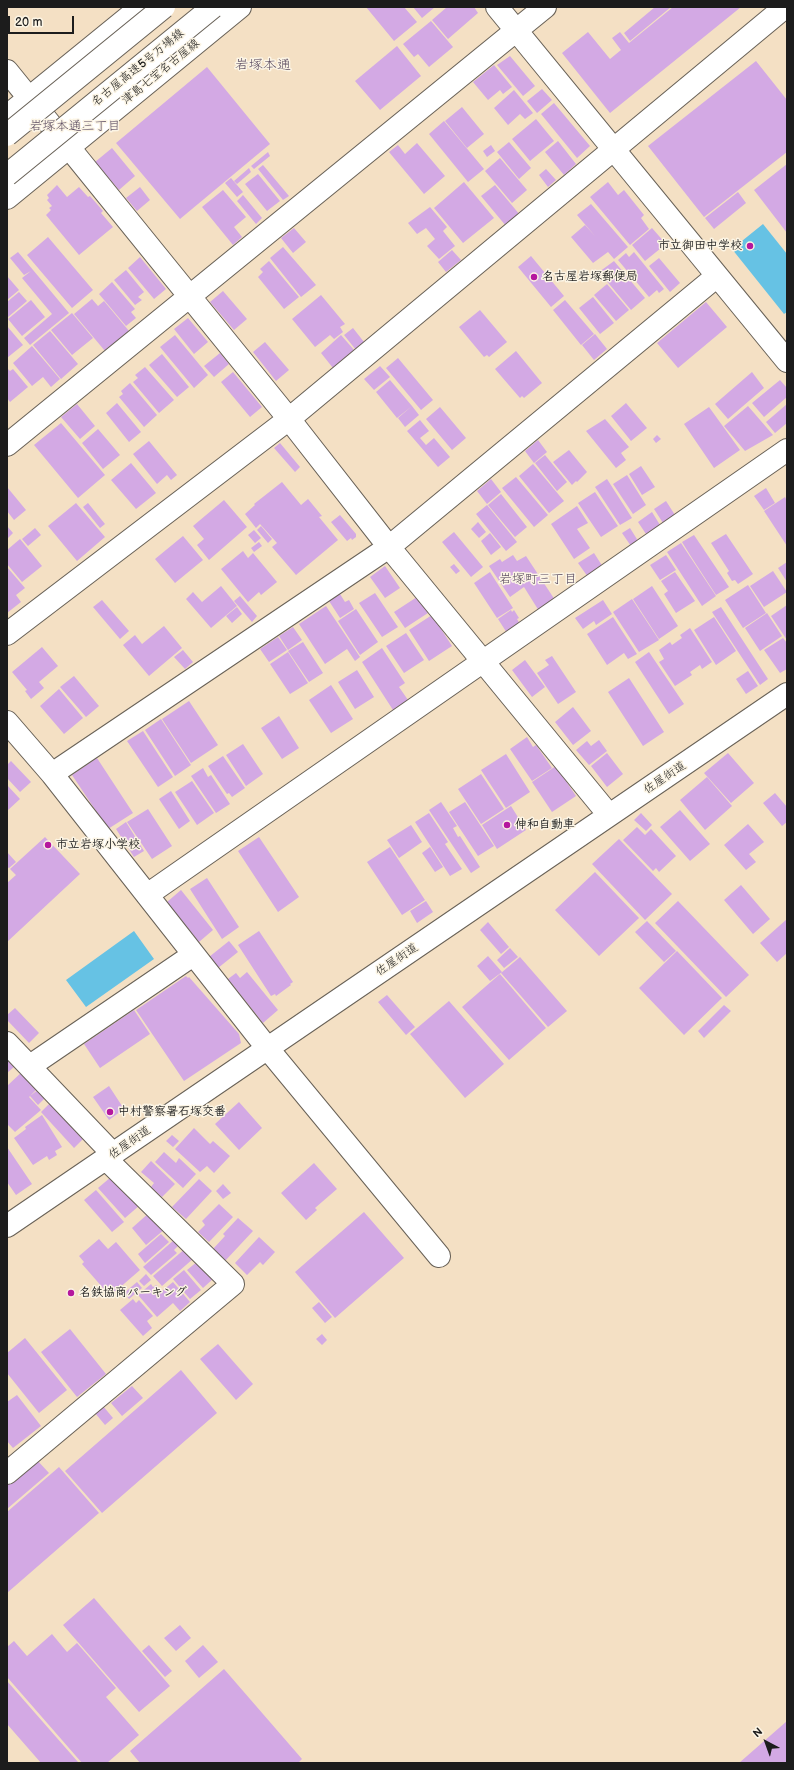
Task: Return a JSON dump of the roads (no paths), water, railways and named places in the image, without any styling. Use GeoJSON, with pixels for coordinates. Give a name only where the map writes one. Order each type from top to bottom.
{"type":"FeatureCollection","features":[{"type":"Feature","properties":{"kind":"main road"},"geometry":{"type":"LineString","coordinates":[[7,116],[141,7]]}},
{"type":"Feature","properties":{"kind":"main road"},"geometry":{"type":"LineString","coordinates":[[7,135],[164,7]]}},
{"type":"Feature","properties":{"kind":"main road","name":"名古屋高速5号万場線"},"geometry":{"type":"LineString","coordinates":[[7,175],[212,7]]}},
{"type":"Feature","properties":{"kind":"main road","name":"津島七宝名古屋線"},"geometry":{"type":"LineString","coordinates":[[7,198],[240,7]]}},
{"type":"Feature","properties":{"kind":"main road"},"geometry":{"type":"LineString","coordinates":[[497,7],[787,361]]}},
{"type":"Feature","properties":{"kind":"main road"},"geometry":{"type":"LineString","coordinates":[[7,445],[544,7]]}},
{"type":"Feature","properties":{"kind":"main road"},"geometry":{"type":"LineString","coordinates":[[7,634],[289,419],[785,7]]}},
{"type":"Feature","properties":{"kind":"main road"},"geometry":{"type":"LineString","coordinates":[[7,71],[289,419],[389,547],[609,815]]}},
{"type":"Feature","properties":{"kind":"main road"},"geometry":{"type":"LineString","coordinates":[[52,774],[389,547],[717,276]]}},
{"type":"Feature","properties":{"kind":"main road"},"geometry":{"type":"LineString","coordinates":[[147,894],[787,450]]}},
{"type":"Feature","properties":{"kind":"main road","name":"佐屋街道"},"geometry":{"type":"LineString","coordinates":[[7,1226],[787,694]]}},
{"type":"Feature","properties":{"kind":"main road"},"geometry":{"type":"LineString","coordinates":[[7,722],[52,774],[147,894],[192,955],[268,1049],[439,1256]]}},
{"type":"Feature","properties":{"kind":"main road"},"geometry":{"type":"LineString","coordinates":[[30,1066],[192,955]]}},
{"type":"Feature","properties":{"kind":"main road"},"geometry":{"type":"LineString","coordinates":[[7,1043],[30,1066],[110,1157],[233,1284],[7,1473]]}},
{"type":"Feature","properties":{"kind":"water"},"geometry":{"type":"Polygon","coordinates":[[[763,224],[787,254],[787,312],[784,314],[732,249],[763,224]]]}},
{"type":"Feature","properties":{"kind":"water"},"geometry":{"type":"Polygon","coordinates":[[[134,931],[154,959],[86,1007],[66,980],[134,931]]]}},
{"type":"Feature","properties":{"kind":"place","name":"市立御田中学校"},"geometry":{"type":"Point","coordinates":[750,246]}},
{"type":"Feature","properties":{"kind":"place","name":"名古屋岩塚郵便局"},"geometry":{"type":"Point","coordinates":[534,277]}},
{"type":"Feature","properties":{"kind":"place","name":"伸和自動車"},"geometry":{"type":"Point","coordinates":[507,825]}},
{"type":"Feature","properties":{"kind":"place","name":"市立岩塚小学校"},"geometry":{"type":"Point","coordinates":[48,845]}},
{"type":"Feature","properties":{"kind":"place","name":"中村警察署石塚交番"},"geometry":{"type":"Point","coordinates":[110,1112]}},
{"type":"Feature","properties":{"kind":"place","name":"名鉄協商パーキング"},"geometry":{"type":"Point","coordinates":[71,1293]}},
{"type":"Feature","properties":{"kind":"district","name":"岩塚本通"},"geometry":{"type":"Point","coordinates":[263,65]}},
{"type":"Feature","properties":{"kind":"district","name":"岩塚本通三丁目"},"geometry":{"type":"Point","coordinates":[75,127]}},
{"type":"Feature","properties":{"kind":"district","name":"岩塚町三丁目"},"geometry":{"type":"Point","coordinates":[538,580]}}]}
